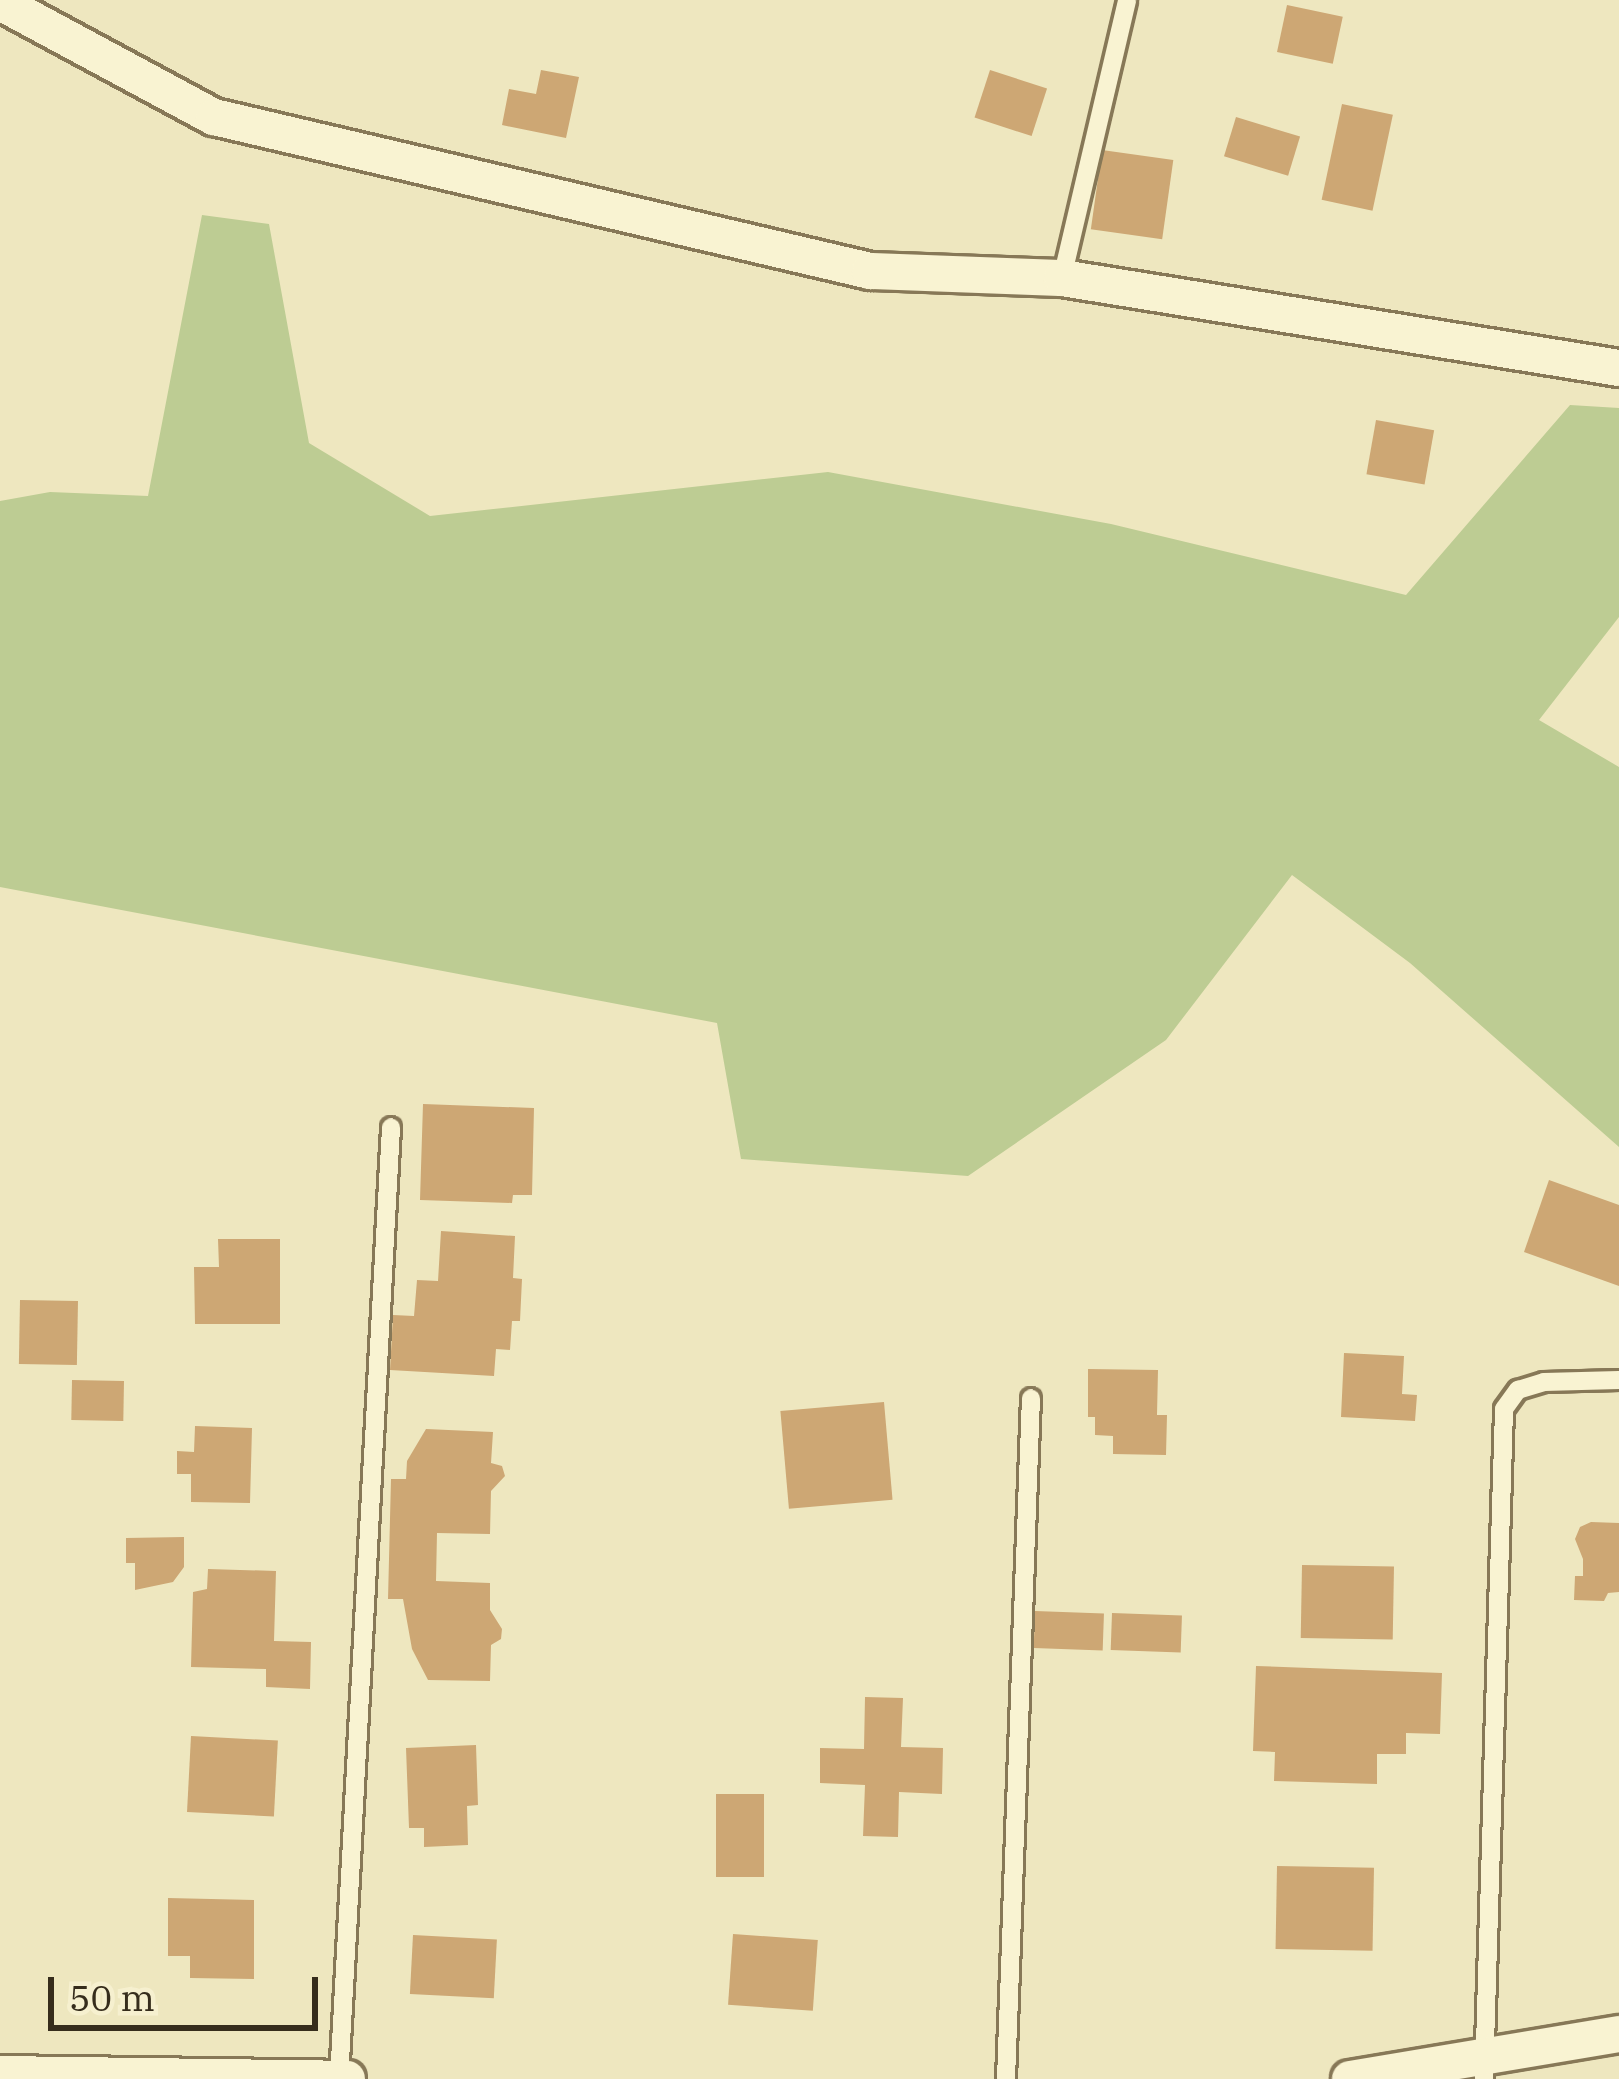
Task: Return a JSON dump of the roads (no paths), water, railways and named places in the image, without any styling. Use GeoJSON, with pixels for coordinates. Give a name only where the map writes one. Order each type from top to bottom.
{"type":"FeatureCollection","features":[{"type":"Feature","properties":{"kind":"street"},"geometry":{"type":"LineString","coordinates":[[0,2],[214,117],[870,271],[1062,278],[1619,368]]}},
{"type":"Feature","properties":{"kind":"street"},"geometry":{"type":"LineString","coordinates":[[1350,2079],[1485,2069],[1619,2034]]}},
{"type":"Feature","properties":{"kind":"street"},"geometry":{"type":"LineString","coordinates":[[0,2074],[341,2079]]}},
{"type":"Feature","properties":{"kind":"lane"},"geometry":{"type":"LineString","coordinates":[[1062,278],[1127,0]]}},
{"type":"Feature","properties":{"kind":"lane"},"geometry":{"type":"LineString","coordinates":[[341,2079],[391,1127]]}},
{"type":"Feature","properties":{"kind":"lane"},"geometry":{"type":"LineString","coordinates":[[1485,2069],[1504,1409],[1518,1390],[1544,1382],[1619,1380]]}},
{"type":"Feature","properties":{"kind":"lane"},"geometry":{"type":"LineString","coordinates":[[1006,2079],[1031,1398]]}}]}
